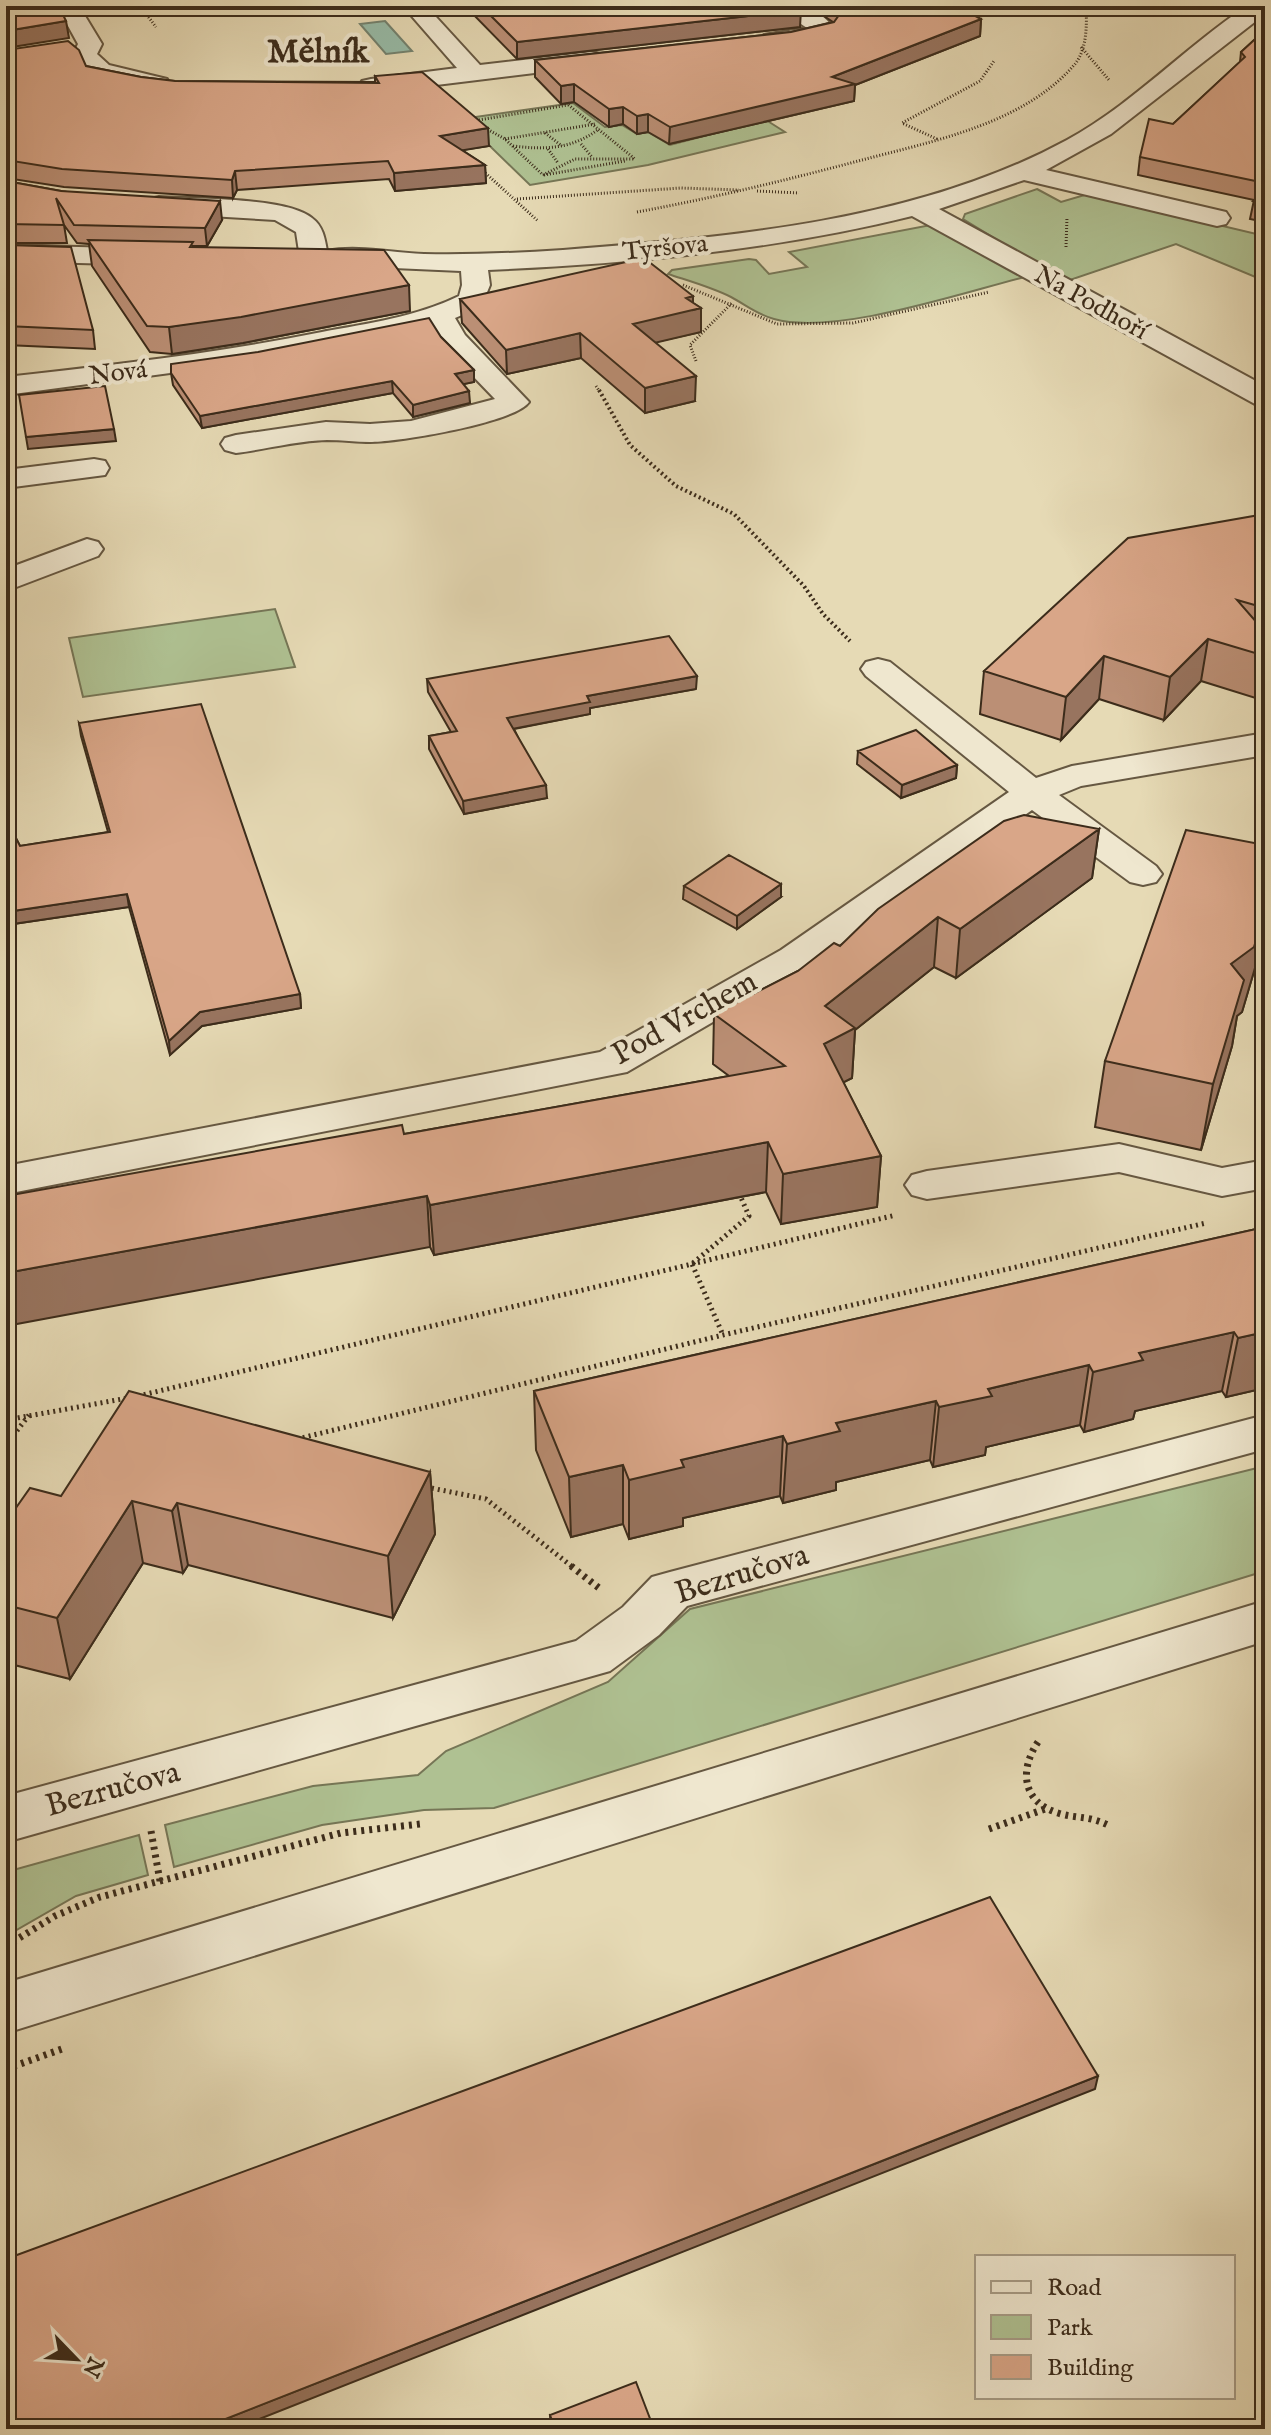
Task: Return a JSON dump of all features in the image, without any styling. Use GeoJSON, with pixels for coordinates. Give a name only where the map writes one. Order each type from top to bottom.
{"type":"FeatureCollection","features":[{"type":"Feature","properties":{"kind":"street"},"geometry":{"type":"LineString","coordinates":[[414,6],[462,48],[473,72]]}},
{"type":"Feature","properties":{"kind":"street"},"geometry":{"type":"LineString","coordinates":[[746,44],[823,32],[821,26],[785,6]]}},
{"type":"Feature","properties":{"kind":"street","name":"Tyršova"},"geometry":{"type":"LineString","coordinates":[[282,258],[474,263],[660,250],[854,222],[918,208],[1023,172],[1111,123],[1228,27],[1262,6]]}},
{"type":"Feature","properties":{"kind":"street"},"geometry":{"type":"LineString","coordinates":[[71,11],[90,44]]}},
{"type":"Feature","properties":{"kind":"street"},"geometry":{"type":"LineString","coordinates":[[62,51],[90,44]]}},
{"type":"Feature","properties":{"kind":"street"},"geometry":{"type":"LineString","coordinates":[[90,44],[84,56],[101,70],[141,81],[183,87]]}},
{"type":"Feature","properties":{"kind":"street"},"geometry":{"type":"LineString","coordinates":[[348,87],[623,56]]}},
{"type":"Feature","properties":{"kind":"street"},"geometry":{"type":"LineString","coordinates":[[1023,172],[1217,218]]}},
{"type":"Feature","properties":{"kind":"street"},"geometry":{"type":"LineString","coordinates":[[139,203],[262,211],[296,217],[305,222],[313,239],[314,258]]}},
{"type":"Feature","properties":{"kind":"street","name":"Na Podhoří"},"geometry":{"type":"LineString","coordinates":[[918,208],[1265,398]]}},
{"type":"Feature","properties":{"kind":"street"},"geometry":{"type":"LineString","coordinates":[[6,253],[171,257]]}},
{"type":"Feature","properties":{"kind":"street","name":"Nová"},"geometry":{"type":"LineString","coordinates":[[6,386],[127,373],[309,344],[439,316],[471,301],[476,285],[474,263]]}},
{"type":"Feature","properties":{"kind":"street"},"geometry":{"type":"LineString","coordinates":[[236,444],[326,431],[370,433],[411,430],[484,413],[514,402],[454,340],[439,316]]}},
{"type":"Feature","properties":{"kind":"street"},"geometry":{"type":"LineString","coordinates":[[6,479],[94,468]]}},
{"type":"Feature","properties":{"kind":"street"},"geometry":{"type":"LineString","coordinates":[[6,581],[87,549]]}},
{"type":"Feature","properties":{"kind":"street"},"geometry":{"type":"LineString","coordinates":[[878,669],[1032,793],[1143,874]]}},
{"type":"Feature","properties":{"kind":"street","name":"Pod Vrchem"},"geometry":{"type":"LineString","coordinates":[[6,1180],[612,1063],[795,958],[1032,793],[1072,777],[1265,744]]}},
{"type":"Feature","properties":{"kind":"street"},"geometry":{"type":"LineString","coordinates":[[942,1183],[1119,1158],[1222,1182],[1265,1174]]}},
{"type":"Feature","properties":{"kind":"street","name":"Bezručova"},"geometry":{"type":"LineString","coordinates":[[6,1819],[592,1657],[641,1621],[670,1591],[1265,1432]]}},
{"type":"Feature","properties":{"kind":"street"},"geometry":{"type":"LineString","coordinates":[[6,2008],[1265,1621]]}},
{"type":"Feature","properties":{"kind":"path"},"geometry":{"type":"LineString","coordinates":[[71,11],[184,6]]}},
{"type":"Feature","properties":{"kind":"path"},"geometry":{"type":"LineString","coordinates":[[631,213],[749,191],[938,140],[1019,107],[1077,62],[1088,24],[1086,6]]}},
{"type":"Feature","properties":{"kind":"path"},"geometry":{"type":"LineString","coordinates":[[143,10],[156,27]]}},
{"type":"Feature","properties":{"kind":"path"},"geometry":{"type":"LineString","coordinates":[[1081,47],[1105,72],[1113,87]]}},
{"type":"Feature","properties":{"kind":"path"},"geometry":{"type":"LineString","coordinates":[[938,140],[902,123],[980,81],[994,61]]}},
{"type":"Feature","properties":{"kind":"path"},"geometry":{"type":"LineString","coordinates":[[543,175],[505,139],[472,121],[567,104],[635,159]]}},
{"type":"Feature","properties":{"kind":"path"},"geometry":{"type":"LineString","coordinates":[[505,139],[595,124]]}},
{"type":"Feature","properties":{"kind":"path"},"geometry":{"type":"LineString","coordinates":[[512,146],[548,149],[581,144],[599,129]]}},
{"type":"Feature","properties":{"kind":"path"},"geometry":{"type":"LineString","coordinates":[[545,133],[563,147]]}},
{"type":"Feature","properties":{"kind":"path"},"geometry":{"type":"LineString","coordinates":[[581,144],[592,157]]}},
{"type":"Feature","properties":{"kind":"path"},"geometry":{"type":"LineString","coordinates":[[548,149],[558,163]]}},
{"type":"Feature","properties":{"kind":"path"},"geometry":{"type":"LineString","coordinates":[[543,175],[558,163],[592,157],[635,159]]}},
{"type":"Feature","properties":{"kind":"path"},"geometry":{"type":"LineString","coordinates":[[543,175],[635,159]]}},
{"type":"Feature","properties":{"kind":"path"},"geometry":{"type":"LineString","coordinates":[[481,170],[517,199],[542,225]]}},
{"type":"Feature","properties":{"kind":"path"},"geometry":{"type":"LineString","coordinates":[[682,285],[777,324],[853,323],[1054,283],[1065,274],[1068,184]]}},
{"type":"Feature","properties":{"kind":"path"},"geometry":{"type":"LineString","coordinates":[[517,199],[681,188],[749,191]]}},
{"type":"Feature","properties":{"kind":"path"},"geometry":{"type":"LineString","coordinates":[[696,361],[690,345],[732,303]]}},
{"type":"Feature","properties":{"kind":"path"},"geometry":{"type":"LineString","coordinates":[[596,386],[630,445],[676,486],[734,514],[804,586],[823,614]]}},
{"type":"Feature","properties":{"kind":"path"},"geometry":{"type":"LineString","coordinates":[[6,1420],[154,1393],[937,1205],[942,1183]]}},
{"type":"Feature","properties":{"kind":"path"},"geometry":{"type":"LineString","coordinates":[[692,1264],[749,1216],[736,1188]]}},
{"type":"Feature","properties":{"kind":"path"},"geometry":{"type":"LineString","coordinates":[[288,1441],[723,1335],[1219,1220]]}},
{"type":"Feature","properties":{"kind":"path"},"geometry":{"type":"LineString","coordinates":[[692,1264],[723,1335]]}},
{"type":"Feature","properties":{"kind":"path"},"geometry":{"type":"LineString","coordinates":[[154,1393],[167,1402]]}},
{"type":"Feature","properties":{"kind":"path"},"geometry":{"type":"LineString","coordinates":[[6,1445],[30,1414]]}},
{"type":"Feature","properties":{"kind":"path"},"geometry":{"type":"LineString","coordinates":[[419,1486],[486,1499],[641,1621]]}},
{"type":"Feature","properties":{"kind":"path"},"geometry":{"type":"LineString","coordinates":[[1042,1737],[1023,1769],[1026,1788],[1045,1809],[1064,1816],[1082,1815],[1108,1825]]}},
{"type":"Feature","properties":{"kind":"path"},"geometry":{"type":"LineString","coordinates":[[989,1829],[1045,1809]]}},
{"type":"Feature","properties":{"kind":"path"},"geometry":{"type":"LineString","coordinates":[[6,1946],[66,1911],[100,1897],[160,1881]]}},
{"type":"Feature","properties":{"kind":"green space"},"geometry":{"type":"Polygon","coordinates":[[[573,103],[605,127],[622,125],[637,134],[648,132],[670,145],[766,120],[785,132],[648,165],[530,185],[462,119],[573,103]]]}},
{"type":"Feature","properties":{"kind":"green space"},"geometry":{"type":"Polygon","coordinates":[[[1037,189],[1061,202],[1088,194],[1265,236],[1265,281],[1176,244],[1070,280],[1053,274],[963,219],[965,214],[1037,189]]]}},
{"type":"Feature","properties":{"kind":"green space"},"geometry":{"type":"Polygon","coordinates":[[[936,224],[1025,277],[898,310],[830,322],[800,323],[768,317],[723,293],[668,274],[672,270],[749,259],[756,260],[769,274],[807,267],[789,252],[936,224]]]}},
{"type":"Feature","properties":{"kind":"green space"},"geometry":{"type":"Polygon","coordinates":[[[275,609],[295,667],[83,697],[69,638],[275,609]]]}},
{"type":"Feature","properties":{"kind":"green space"},"geometry":{"type":"Polygon","coordinates":[[[1265,1466],[1265,1571],[494,1808],[424,1810],[322,1825],[174,1867],[165,1825],[313,1786],[418,1775],[446,1751],[608,1682],[690,1609],[1265,1466]]]}},
{"type":"Feature","properties":{"kind":"green space"},"geometry":{"type":"Polygon","coordinates":[[[139,1835],[148,1875],[76,1896],[6,1936],[6,1872],[139,1835]]]}},
{"type":"Feature","properties":{"kind":"shaded area"},"geometry":{"type":"Polygon","coordinates":[[[385,21],[412,51],[386,54],[360,24],[385,21]]]}},
{"type":"Feature","properties":{"kind":"building"},"geometry":{"type":"Polygon","coordinates":[[[6,6],[59,6],[66,21],[6,31],[6,6]]]}},
{"type":"Feature","properties":{"kind":"building"},"geometry":{"type":"Polygon","coordinates":[[[481,6],[795,6],[801,10],[517,42],[481,6]]]}},
{"type":"Feature","properties":{"kind":"building"},"geometry":{"type":"Polygon","coordinates":[[[834,6],[957,6],[981,19],[832,77],[855,84],[670,127],[648,114],[637,116],[623,107],[609,109],[574,84],[561,86],[535,60],[791,32],[834,22],[839,15],[834,6]]]}},
{"type":"Feature","properties":{"kind":"building"},"geometry":{"type":"Polygon","coordinates":[[[1265,30],[1265,183],[1140,157],[1149,119],[1173,124],[1245,57],[1241,52],[1265,30]]]}},
{"type":"Feature","properties":{"kind":"building"},"geometry":{"type":"Polygon","coordinates":[[[68,41],[79,50],[86,66],[175,81],[379,83],[375,76],[422,72],[488,128],[440,136],[485,165],[394,173],[388,161],[235,171],[232,180],[62,169],[6,160],[6,50],[68,41]]]}},
{"type":"Feature","properties":{"kind":"building"},"geometry":{"type":"Polygon","coordinates":[[[6,181],[61,191],[220,201],[205,228],[74,225],[56,198],[64,225],[6,224],[6,181]]]}},
{"type":"Feature","properties":{"kind":"building"},"geometry":{"type":"Polygon","coordinates":[[[1265,189],[1265,203],[1253,201],[1265,189]]]}},
{"type":"Feature","properties":{"kind":"building"},"geometry":{"type":"Polygon","coordinates":[[[88,240],[193,242],[190,247],[384,250],[409,285],[241,317],[169,327],[147,326],[88,240]]]}},
{"type":"Feature","properties":{"kind":"building"},"geometry":{"type":"Polygon","coordinates":[[[6,245],[71,247],[93,330],[6,326],[6,245]]]}},
{"type":"Feature","properties":{"kind":"building"},"geometry":{"type":"Polygon","coordinates":[[[644,258],[693,296],[686,298],[701,308],[633,324],[696,376],[645,388],[580,333],[506,350],[460,299],[644,258]]]}},
{"type":"Feature","properties":{"kind":"building"},"geometry":{"type":"Polygon","coordinates":[[[429,318],[441,337],[474,370],[455,374],[469,391],[413,405],[392,381],[200,416],[171,373],[171,364],[258,352],[429,318]]]}},
{"type":"Feature","properties":{"kind":"building"},"geometry":{"type":"Polygon","coordinates":[[[105,386],[114,429],[26,437],[19,395],[105,386]]]}},
{"type":"Feature","properties":{"kind":"building"},"geometry":{"type":"Polygon","coordinates":[[[1265,514],[1265,608],[1237,600],[1265,632],[1265,656],[1208,639],[1170,677],[1104,656],[1066,697],[984,671],[1128,538],[1265,514]]]}},
{"type":"Feature","properties":{"kind":"building"},"geometry":{"type":"Polygon","coordinates":[[[669,636],[697,676],[587,696],[590,702],[507,718],[546,785],[463,801],[429,736],[457,731],[427,679],[669,636]]]}},
{"type":"Feature","properties":{"kind":"building"},"geometry":{"type":"Polygon","coordinates":[[[201,704],[300,994],[200,1012],[169,1041],[127,894],[6,912],[6,819],[20,846],[110,832],[79,723],[201,704]]]}},
{"type":"Feature","properties":{"kind":"building"},"geometry":{"type":"Polygon","coordinates":[[[916,730],[957,765],[902,785],[858,751],[916,730]]]}},
{"type":"Feature","properties":{"kind":"building"},"geometry":{"type":"Polygon","coordinates":[[[1024,815],[1099,829],[960,929],[938,917],[825,1006],[855,1028],[824,1044],[881,1156],[783,1174],[768,1142],[430,1205],[427,1196],[6,1273],[6,1196],[402,1125],[404,1134],[785,1066],[714,1014],[798,971],[834,943],[840,946],[878,909],[1004,821],[1024,815]]]}},
{"type":"Feature","properties":{"kind":"building"},"geometry":{"type":"Polygon","coordinates":[[[1186,830],[1265,845],[1265,910],[1254,947],[1231,964],[1244,980],[1213,1084],[1105,1061],[1186,830]]]}},
{"type":"Feature","properties":{"kind":"building"},"geometry":{"type":"Polygon","coordinates":[[[729,855],[781,884],[737,916],[684,886],[729,855]]]}},
{"type":"Feature","properties":{"kind":"building"},"geometry":{"type":"Polygon","coordinates":[[[1265,1227],[1265,1332],[1238,1338],[1234,1332],[1139,1353],[1143,1360],[1093,1372],[1089,1365],[988,1389],[992,1396],[939,1407],[936,1401],[836,1423],[840,1431],[787,1444],[783,1436],[681,1460],[684,1467],[629,1480],[623,1465],[569,1477],[534,1391],[1265,1227]]]}},
{"type":"Feature","properties":{"kind":"building"},"geometry":{"type":"Polygon","coordinates":[[[129,1391],[430,1472],[388,1556],[177,1503],[172,1511],[132,1501],[57,1618],[6,1605],[6,1522],[30,1488],[61,1496],[129,1391]]]}},
{"type":"Feature","properties":{"kind":"building"},"geometry":{"type":"Polygon","coordinates":[[[990,1897],[1098,2076],[200,2429],[6,2429],[6,2259],[990,1897]]]}},
{"type":"Feature","properties":{"kind":"building"},"geometry":{"type":"Polygon","coordinates":[[[636,2382],[654,2429],[555,2429],[550,2415],[636,2382]]]}},
{"type":"Feature","properties":{"kind":"district","name":"Mělník"},"geometry":{"type":"Point","coordinates":[318,52]}}]}
